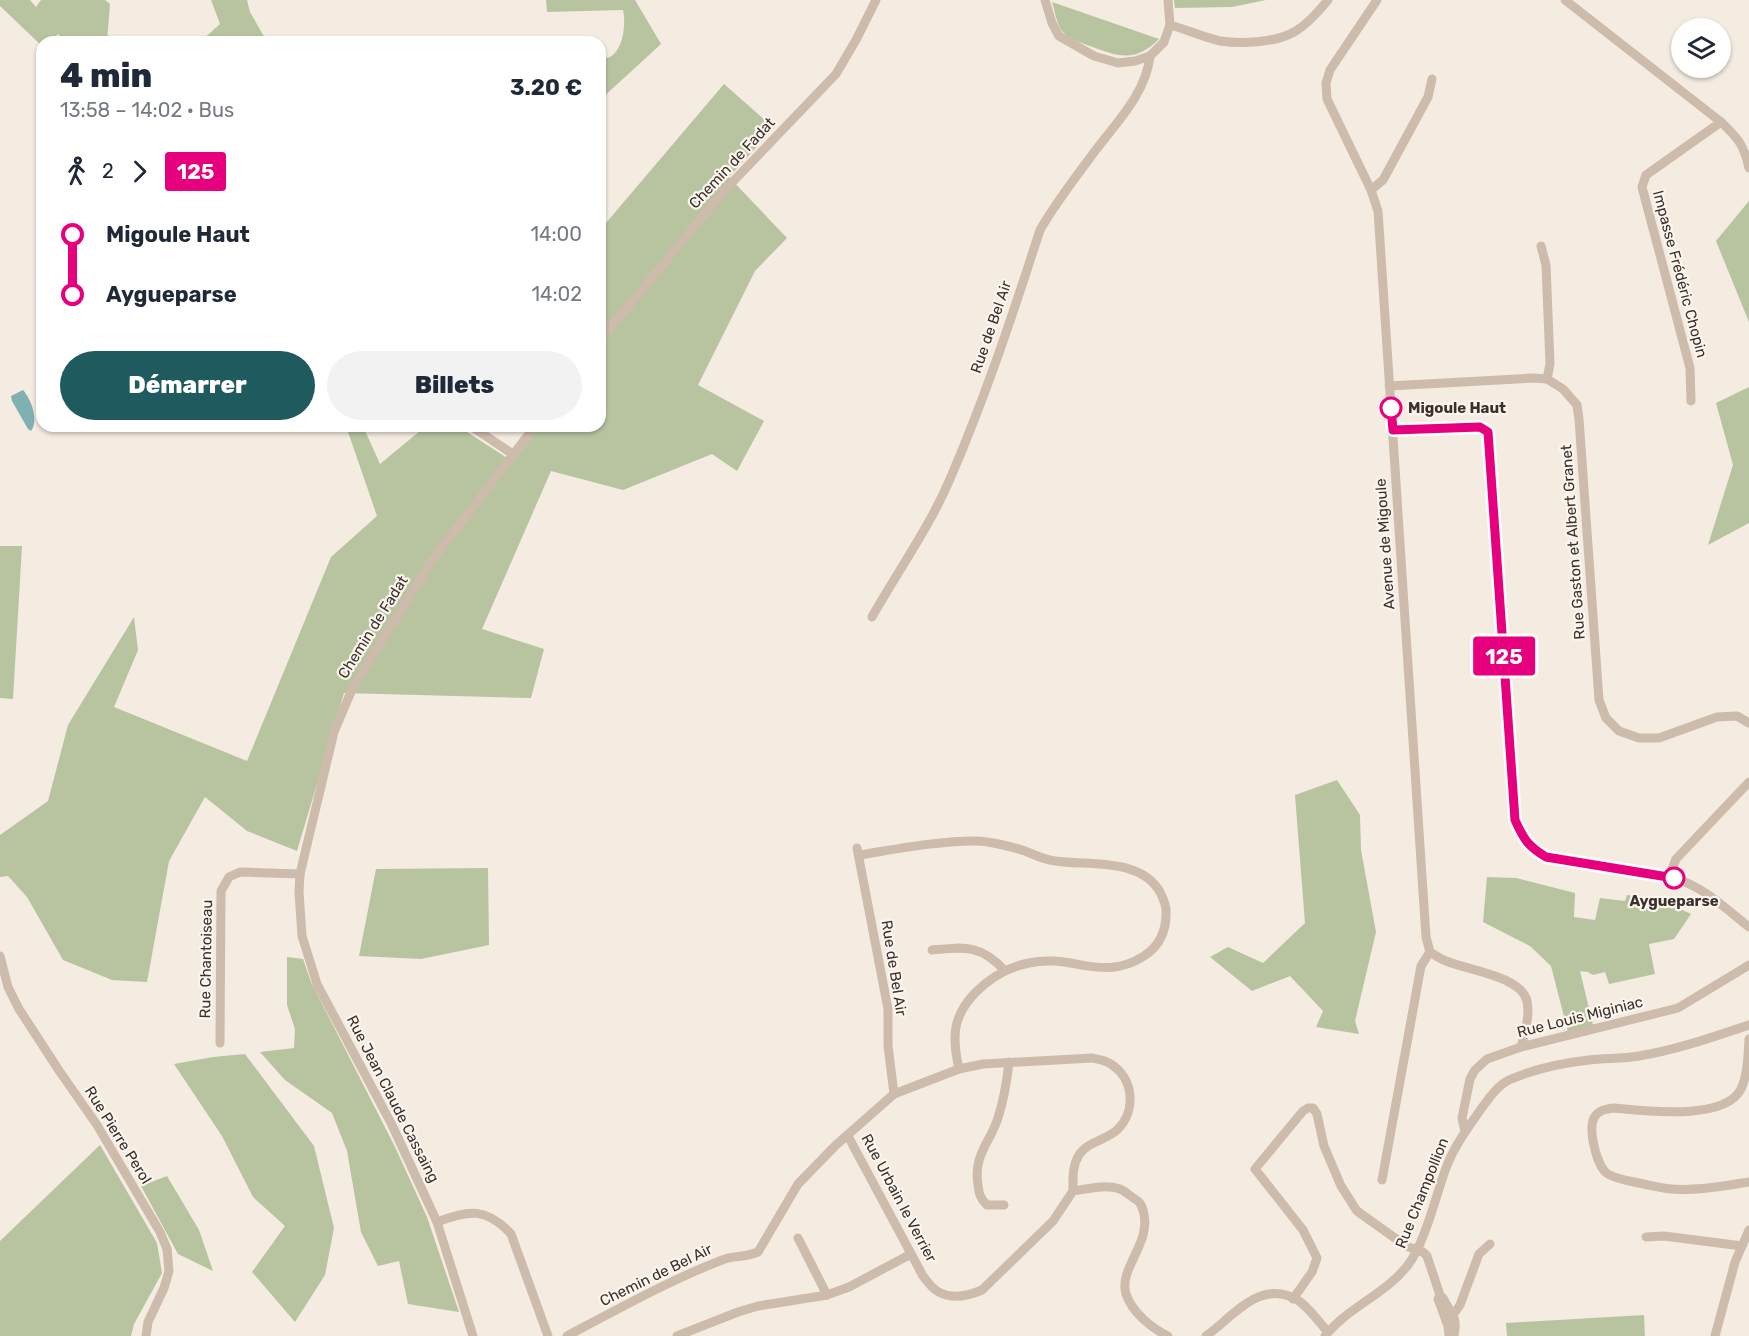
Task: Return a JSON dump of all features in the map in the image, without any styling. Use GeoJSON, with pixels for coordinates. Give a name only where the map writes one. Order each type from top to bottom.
{"type":"FeatureCollection","features":[{"type":"Feature","properties":{"kind":"street","name":"Chemin de Fadat"},"geometry":{"type":"LineString","coordinates":[[606,332],[723,192],[836,74],[876,0]]}},
{"type":"Feature","properties":{"kind":"street"},"geometry":{"type":"LineString","coordinates":[[1045,0],[1052,23],[1059,36],[1094,56],[1118,63],[1149,56],[1164,42],[1170,25],[1168,0]]}},
{"type":"Feature","properties":{"kind":"street"},"geometry":{"type":"LineString","coordinates":[[1170,25],[1218,41],[1269,40],[1294,33],[1321,10],[1328,0]]}},
{"type":"Feature","properties":{"kind":"street","name":"Avenue de Migoule"},"geometry":{"type":"LineString","coordinates":[[1377,0],[1330,70],[1326,83],[1328,99],[1371,190],[1378,211],[1426,926],[1430,952]]}},
{"type":"Feature","properties":{"kind":"street"},"geometry":{"type":"LineString","coordinates":[[1565,0],[1721,122],[1737,137],[1745,151],[1749,168]]}},
{"type":"Feature","properties":{"kind":"street","name":"Rue de Bel Air"},"geometry":{"type":"LineString","coordinates":[[872,618],[922,536],[950,480],[976,417],[1040,230],[1056,204],[1137,96],[1148,69],[1149,56]]}},
{"type":"Feature","properties":{"kind":"street"},"geometry":{"type":"LineString","coordinates":[[1371,190],[1383,180],[1423,107],[1432,79]]}},
{"type":"Feature","properties":{"kind":"street","name":"Impasse Frédéric Chopin"},"geometry":{"type":"LineString","coordinates":[[1691,401],[1690,368],[1642,187],[1646,175],[1721,122]]}},
{"type":"Feature","properties":{"kind":"street"},"geometry":{"type":"LineString","coordinates":[[1389,386],[1547,379],[1550,364],[1546,265],[1541,246]]}},
{"type":"Feature","properties":{"kind":"street","name":"Rue Gaston et Albert Granet"},"geometry":{"type":"LineString","coordinates":[[1547,379],[1563,389],[1577,405],[1599,700],[1606,718],[1619,731],[1639,738],[1659,738],[1717,717],[1737,716],[1749,723]]}},
{"type":"Feature","properties":{"kind":"street"},"geometry":{"type":"LineString","coordinates":[[1393,430],[1480,427],[1488,432],[1515,820],[1522,835],[1532,848],[1546,857],[1669,877],[1690,883],[1749,927]]}},
{"type":"Feature","properties":{"kind":"street"},"geometry":{"type":"LineString","coordinates":[[480,432],[514,455]]}},
{"type":"Feature","properties":{"kind":"street","name":"Chemin de Fadat"},"geometry":{"type":"LineString","coordinates":[[300,874],[334,732],[352,687],[431,562],[531,432]]}},
{"type":"Feature","properties":{"kind":"street"},"geometry":{"type":"LineString","coordinates":[[1669,877],[1676,859],[1749,782]]}},
{"type":"Feature","properties":{"kind":"street","name":"Rue de Bel Air"},"geometry":{"type":"LineString","coordinates":[[894,1095],[888,1046],[888,1009],[858,852],[978,841],[1023,850],[1054,861],[1120,866],[1144,876],[1156,885],[1165,902],[1166,918],[1163,934],[1152,950],[1133,963],[1118,968],[1104,968],[1055,961],[1031,962],[1005,971]]}},
{"type":"Feature","properties":{"kind":"street","name":"Rue Chantoiseau"},"geometry":{"type":"LineString","coordinates":[[220,1043],[221,891],[229,877],[240,872],[300,874]]}},
{"type":"Feature","properties":{"kind":"street","name":"Rue Jean Claude Cassaing"},"geometry":{"type":"LineString","coordinates":[[300,874],[302,936],[317,984],[392,1125],[437,1222],[473,1336]]}},
{"type":"Feature","properties":{"kind":"street"},"geometry":{"type":"LineString","coordinates":[[1740,919],[1749,911]]}},
{"type":"Feature","properties":{"kind":"street"},"geometry":{"type":"LineString","coordinates":[[932,950],[971,949],[986,954],[1005,971],[982,986],[968,1000],[958,1017],[954,1037],[959,1069]]}},
{"type":"Feature","properties":{"kind":"street"},"geometry":{"type":"LineString","coordinates":[[1382,1180],[1422,966],[1430,952],[1445,961],[1509,981],[1522,991],[1526,998],[1527,1023],[1521,1047]]}},
{"type":"Feature","properties":{"kind":"street","name":"Rue Pierre Perol"},"geometry":{"type":"LineString","coordinates":[[0,956],[9,987],[19,1009],[97,1125],[160,1232],[167,1249],[169,1270],[164,1288],[148,1322],[146,1336]]}},
{"type":"Feature","properties":{"kind":"street","name":"Rue Louis Miginiac"},"geometry":{"type":"LineString","coordinates":[[1465,1131],[1462,1118],[1472,1074],[1487,1059],[1521,1047],[1678,1008],[1749,965]]}},
{"type":"Feature","properties":{"kind":"street","name":"Rue Champollion"},"geometry":{"type":"LineString","coordinates":[[1327,1334],[1343,1316],[1392,1281],[1407,1266],[1417,1251],[1455,1147],[1498,1087],[1526,1073],[1589,1060],[1640,1056],[1749,1026]]}},
{"type":"Feature","properties":{"kind":"street"},"geometry":{"type":"LineString","coordinates":[[1749,1039],[1743,1084],[1727,1104],[1692,1112],[1614,1108],[1598,1113],[1592,1124],[1594,1149],[1607,1174],[1670,1189],[1712,1188],[1749,1182]]}},
{"type":"Feature","properties":{"kind":"street","name":"Chemin de Bel Air"},"geometry":{"type":"LineString","coordinates":[[567,1336],[696,1271],[726,1258],[747,1257],[758,1252],[798,1184],[836,1145],[894,1095],[959,1069],[983,1064],[1092,1058],[1108,1062],[1120,1071],[1128,1084],[1131,1101],[1127,1117],[1116,1131],[1094,1142],[1079,1154],[1073,1170],[1073,1191]]}},
{"type":"Feature","properties":{"kind":"street"},"geometry":{"type":"LineString","coordinates":[[1004,1205],[987,1205],[980,1198],[976,1176],[979,1155],[997,1120],[1007,1084],[1009,1062]]}},
{"type":"Feature","properties":{"kind":"street"},"geometry":{"type":"LineString","coordinates":[[1293,1299],[1312,1272],[1317,1258],[1303,1230],[1255,1169],[1303,1111],[1313,1108],[1317,1114],[1324,1146],[1341,1186],[1357,1211],[1406,1246],[1423,1252],[1427,1256],[1450,1318],[1449,1336]]}},
{"type":"Feature","properties":{"kind":"street","name":"Rue Urbain le Verrier"},"geometry":{"type":"LineString","coordinates":[[848,1136],[923,1276],[936,1291],[950,1296],[966,1296],[982,1290],[1053,1221],[1073,1191]]}},
{"type":"Feature","properties":{"kind":"street"},"geometry":{"type":"LineString","coordinates":[[1073,1191],[1098,1187],[1120,1189],[1141,1203],[1145,1218],[1144,1235],[1126,1275],[1125,1293],[1135,1312],[1168,1336]]}},
{"type":"Feature","properties":{"kind":"street"},"geometry":{"type":"LineString","coordinates":[[437,1222],[456,1215],[477,1212],[500,1222],[511,1234],[548,1336]]}},
{"type":"Feature","properties":{"kind":"street"},"geometry":{"type":"LineString","coordinates":[[1715,1336],[1735,1262],[1749,1230]]}},
{"type":"Feature","properties":{"kind":"street"},"geometry":{"type":"LineString","coordinates":[[1646,1237],[1664,1236],[1742,1246]]}},
{"type":"Feature","properties":{"kind":"street"},"geometry":{"type":"LineString","coordinates":[[798,1238],[827,1295]]}},
{"type":"Feature","properties":{"kind":"street"},"geometry":{"type":"LineString","coordinates":[[1450,1318],[1460,1305],[1479,1254],[1490,1244]]}},
{"type":"Feature","properties":{"kind":"street"},"geometry":{"type":"LineString","coordinates":[[678,1336],[748,1309],[827,1295],[849,1287],[911,1254]]}},
{"type":"Feature","properties":{"kind":"street"},"geometry":{"type":"LineString","coordinates":[[1206,1336],[1255,1296],[1270,1292],[1287,1295],[1300,1302],[1327,1334]]}},
{"type":"Feature","properties":{"kind":"street"},"geometry":{"type":"LineString","coordinates":[[1450,1318],[1456,1322],[1454,1336]]}},
{"type":"Feature","properties":{"kind":"green space"},"geometry":{"type":"Polygon","coordinates":[[[0,0],[30,0],[36,7],[41,0],[105,0],[110,4],[107,36],[60,36],[58,34],[56,36],[36,36],[36,40],[0,6],[0,0]]]}},
{"type":"Feature","properties":{"kind":"green space"},"geometry":{"type":"Polygon","coordinates":[[[211,0],[247,0],[250,12],[264,36],[207,36],[220,24],[211,0]]]}},
{"type":"Feature","properties":{"kind":"green space"},"geometry":{"type":"Polygon","coordinates":[[[546,0],[635,0],[661,44],[606,94],[606,58],[615,53],[621,42],[624,28],[623,10],[547,12],[546,0]]]}},
{"type":"Feature","properties":{"kind":"green space"},"geometry":{"type":"Polygon","coordinates":[[[1174,0],[1266,0],[1232,7],[1175,8],[1174,0]]]}},
{"type":"Feature","properties":{"kind":"green space"},"geometry":{"type":"Polygon","coordinates":[[[1052,2],[1159,39],[1150,47],[1133,55],[1116,55],[1098,49],[1074,40],[1063,32],[1057,21],[1052,2]]]}},
{"type":"Feature","properties":{"kind":"green space"},"geometry":{"type":"Polygon","coordinates":[[[724,84],[774,128],[729,177],[787,238],[755,271],[698,385],[764,421],[737,471],[712,454],[623,490],[551,471],[482,629],[544,649],[531,698],[344,693],[297,851],[247,831],[205,797],[169,861],[147,982],[112,980],[63,960],[27,897],[8,876],[0,877],[0,835],[48,801],[68,725],[134,617],[138,650],[114,707],[247,761],[331,557],[377,516],[348,432],[366,432],[380,464],[419,432],[467,432],[513,462],[536,432],[606,432],[606,223],[724,84]]]}},
{"type":"Feature","properties":{"kind":"green space"},"geometry":{"type":"Polygon","coordinates":[[[1749,201],[1749,322],[1716,241],[1749,201]]]}},
{"type":"Feature","properties":{"kind":"green space"},"geometry":{"type":"Polygon","coordinates":[[[1749,387],[1749,523],[1708,545],[1733,465],[1716,403],[1749,387]]]}},
{"type":"Feature","properties":{"kind":"green space"},"geometry":{"type":"Polygon","coordinates":[[[0,546],[22,546],[13,699],[0,698],[0,546]]]}},
{"type":"Feature","properties":{"kind":"green space"},"geometry":{"type":"Polygon","coordinates":[[[1337,780],[1360,815],[1361,850],[1376,932],[1355,1021],[1359,1034],[1316,1027],[1323,1011],[1290,976],[1252,991],[1210,957],[1228,947],[1263,963],[1305,923],[1295,795],[1337,780]]]}},
{"type":"Feature","properties":{"kind":"green space"},"geometry":{"type":"Polygon","coordinates":[[[488,868],[489,945],[421,959],[359,956],[376,869],[488,868]]]}},
{"type":"Feature","properties":{"kind":"green space"},"geometry":{"type":"Polygon","coordinates":[[[1487,877],[1516,878],[1575,893],[1574,917],[1595,920],[1600,898],[1625,901],[1627,895],[1652,898],[1652,903],[1674,906],[1691,914],[1674,939],[1649,944],[1655,974],[1609,984],[1605,972],[1593,975],[1580,971],[1593,1025],[1568,1032],[1551,966],[1530,946],[1483,922],[1487,877]]]}},
{"type":"Feature","properties":{"kind":"green space"},"geometry":{"type":"Polygon","coordinates":[[[287,957],[303,959],[311,982],[395,1147],[427,1217],[459,1312],[408,1304],[399,1261],[378,1266],[361,1232],[347,1151],[332,1113],[285,1080],[260,1052],[294,1048],[295,1029],[287,1005],[287,957]]]}},
{"type":"Feature","properties":{"kind":"green space"},"geometry":{"type":"Polygon","coordinates":[[[245,1054],[314,1146],[334,1228],[325,1275],[295,1322],[252,1272],[285,1226],[253,1197],[222,1136],[174,1064],[245,1054]]]}},
{"type":"Feature","properties":{"kind":"green space"},"geometry":{"type":"Polygon","coordinates":[[[100,1145],[157,1243],[162,1273],[134,1324],[131,1336],[0,1336],[0,1241],[100,1145]]]}},
{"type":"Feature","properties":{"kind":"green space"},"geometry":{"type":"Polygon","coordinates":[[[167,1176],[199,1230],[213,1271],[178,1254],[141,1186],[167,1176]]]}},
{"type":"Feature","properties":{"kind":"green space"},"geometry":{"type":"Polygon","coordinates":[[[1644,1315],[1645,1336],[1507,1336],[1506,1323],[1644,1315]]]}},
{"type":"Feature","properties":{"kind":"water"},"geometry":{"type":"Polygon","coordinates":[[[23,390],[33,410],[34,421],[31,431],[11,396],[23,390]]]}},
{"type":"Feature","properties":{"kind":"bus line","name":"125"},"geometry":{"type":"LineString","coordinates":[[1391,408],[1393,430],[1480,427],[1488,432],[1515,820],[1522,835],[1532,848],[1546,857],[1674,878]]}},
{"type":"Feature","properties":{"kind":"place","name":"Migoule Haut"},"geometry":{"type":"Point","coordinates":[1391,408]}},
{"type":"Feature","properties":{"kind":"place","name":"Aygueparse"},"geometry":{"type":"Point","coordinates":[1674,878]}}]}
